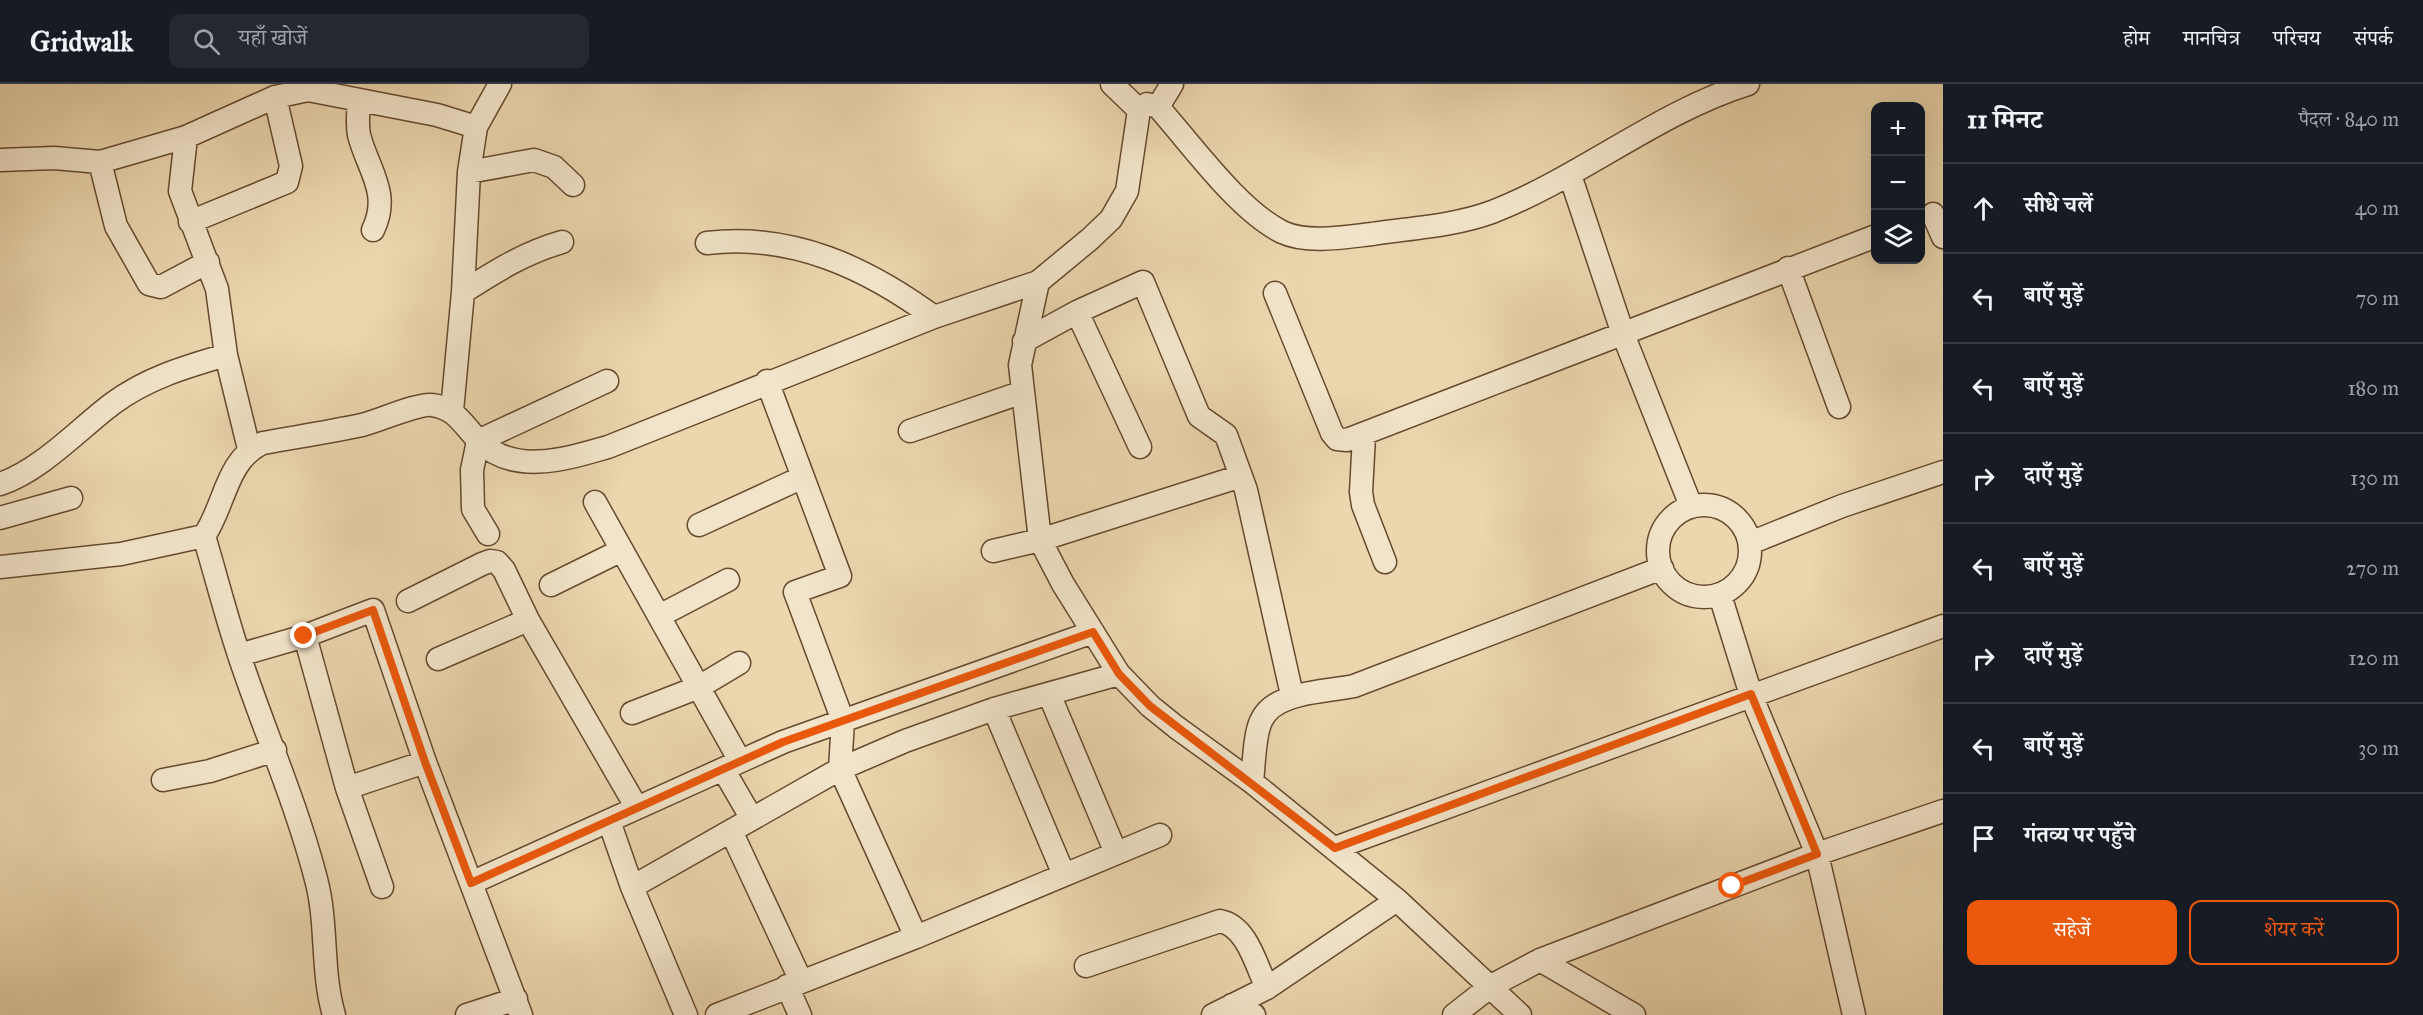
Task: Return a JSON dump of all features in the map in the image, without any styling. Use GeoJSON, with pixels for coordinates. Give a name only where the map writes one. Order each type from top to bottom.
{"type":"FeatureCollection","features":[{"type":"Feature","properties":{"kind":"street"},"geometry":{"type":"LineString","coordinates":[[452,411],[463,292],[469,172],[476,128],[500,84]]}},
{"type":"Feature","properties":{"kind":"street"},"geometry":{"type":"LineString","coordinates":[[1112,84],[1149,109],[1255,215],[1285,233],[1328,240],[1467,220],[1494,211],[1570,175],[1655,125],[1740,85]]}},
{"type":"Feature","properties":{"kind":"street"},"geometry":{"type":"LineString","coordinates":[[0,567],[121,554],[204,536],[214,521],[238,462],[249,449],[262,443],[363,424],[430,405],[452,411],[478,441],[505,459],[531,462],[565,459],[608,447],[767,381],[934,317],[1038,282],[1111,219],[1127,191],[1149,109],[1172,84]]}},
{"type":"Feature","properties":{"kind":"street"},"geometry":{"type":"LineString","coordinates":[[0,160],[54,158],[100,162],[186,137],[275,98],[308,87],[359,101],[437,114],[476,128]]}},
{"type":"Feature","properties":{"kind":"street"},"geometry":{"type":"LineString","coordinates":[[190,222],[287,182],[291,166],[275,98]]}},
{"type":"Feature","properties":{"kind":"street"},"geometry":{"type":"LineString","coordinates":[[359,101],[359,135],[369,159],[381,204],[380,216],[373,230]]}},
{"type":"Feature","properties":{"kind":"street"},"geometry":{"type":"LineString","coordinates":[[186,137],[180,191],[217,288],[226,355],[249,449]]}},
{"type":"Feature","properties":{"kind":"street"},"geometry":{"type":"LineString","coordinates":[[469,172],[534,160],[554,167],[573,185]]}},
{"type":"Feature","properties":{"kind":"street"},"geometry":{"type":"LineString","coordinates":[[100,162],[116,226],[149,284],[162,287],[208,262]]}},
{"type":"Feature","properties":{"kind":"street"},"geometry":{"type":"LineString","coordinates":[[1570,175],[1623,334],[1691,506]]}},
{"type":"Feature","properties":{"kind":"street"},"geometry":{"type":"LineString","coordinates":[[1932,215],[1943,237]]}},
{"type":"Feature","properties":{"kind":"street"},"geometry":{"type":"LineString","coordinates":[[1275,293],[1332,433],[1337,439],[1347,440],[1364,436],[1788,268],[1871,237]]}},
{"type":"Feature","properties":{"kind":"street"},"geometry":{"type":"LineString","coordinates":[[707,243],[730,241],[822,255],[850,264],[878,279],[934,317]]}},
{"type":"Feature","properties":{"kind":"street"},"geometry":{"type":"LineString","coordinates":[[463,292],[510,261],[532,250],[562,242]]}},
{"type":"Feature","properties":{"kind":"street"},"geometry":{"type":"LineString","coordinates":[[1788,268],[1839,407]]}},
{"type":"Feature","properties":{"kind":"street"},"geometry":{"type":"LineString","coordinates":[[1038,282],[1020,365],[1040,540],[1119,674],[1150,706],[1252,782],[1397,900],[1520,1015]]}},
{"type":"Feature","properties":{"kind":"street"},"geometry":{"type":"LineString","coordinates":[[1024,341],[1077,312],[1143,282],[1199,416],[1226,435],[1241,476],[1292,695]]}},
{"type":"Feature","properties":{"kind":"street"},"geometry":{"type":"LineString","coordinates":[[1077,312],[1140,447]]}},
{"type":"Feature","properties":{"kind":"street"},"geometry":{"type":"LineString","coordinates":[[0,484],[24,473],[140,386],[177,369],[226,355]]}},
{"type":"Feature","properties":{"kind":"street"},"geometry":{"type":"LineString","coordinates":[[478,441],[607,381]]}},
{"type":"Feature","properties":{"kind":"street"},"geometry":{"type":"LineString","coordinates":[[767,381],[840,576],[795,592],[843,721],[840,769],[916,937]]}},
{"type":"Feature","properties":{"kind":"street"},"geometry":{"type":"LineString","coordinates":[[910,431],[1023,392]]}},
{"type":"Feature","properties":{"kind":"street"},"geometry":{"type":"LineString","coordinates":[[1364,436],[1361,492],[1363,505],[1385,562]]}},
{"type":"Feature","properties":{"kind":"street"},"geometry":{"type":"LineString","coordinates":[[478,441],[472,470],[473,508],[489,534]]}},
{"type":"Feature","properties":{"kind":"street"},"geometry":{"type":"LineString","coordinates":[[1750,543],[1842,506],[1943,472]]}},
{"type":"Feature","properties":{"kind":"street"},"geometry":{"type":"LineString","coordinates":[[993,551],[1040,540],[1241,476]]}},
{"type":"Feature","properties":{"kind":"street"},"geometry":{"type":"LineString","coordinates":[[699,525],[803,477]]}},
{"type":"Feature","properties":{"kind":"street"},"geometry":{"type":"LineString","coordinates":[[0,518],[71,498]]}},
{"type":"Feature","properties":{"kind":"street"},"geometry":{"type":"LineString","coordinates":[[595,502],[699,687],[752,819]]}},
{"type":"Feature","properties":{"kind":"street"},"geometry":{"type":"LineString","coordinates":[[1691,506],[1714,506],[1735,516],[1745,528],[1750,543],[1751,556],[1741,580],[1720,595],[1692,596],[1679,590],[1662,568],[1658,553],[1660,538],[1666,524],[1677,513],[1691,506]]}},
{"type":"Feature","properties":{"kind":"street"},"geometry":{"type":"LineString","coordinates":[[204,536],[239,655],[299,816],[318,883],[324,924],[324,967],[334,1015]]}},
{"type":"Feature","properties":{"kind":"street"},"geometry":{"type":"LineString","coordinates":[[551,585],[622,550]]}},
{"type":"Feature","properties":{"kind":"street"},"geometry":{"type":"LineString","coordinates":[[408,601],[490,561],[497,562],[504,570],[528,620],[636,808]]}},
{"type":"Feature","properties":{"kind":"street"},"geometry":{"type":"LineString","coordinates":[[1252,782],[1260,722],[1269,710],[1292,695],[1324,693],[1354,686],[1662,568]]}},
{"type":"Feature","properties":{"kind":"street"},"geometry":{"type":"LineString","coordinates":[[659,616],[728,580]]}},
{"type":"Feature","properties":{"kind":"street"},"geometry":{"type":"LineString","coordinates":[[1720,595],[1751,694],[1817,854],[1854,1015]]}},
{"type":"Feature","properties":{"kind":"street"},"geometry":{"type":"LineString","coordinates":[[239,655],[304,636],[373,610],[425,762],[518,1007],[467,1015]]}},
{"type":"Feature","properties":{"kind":"street"},"geometry":{"type":"LineString","coordinates":[[438,659],[528,620]]}},
{"type":"Feature","properties":{"kind":"street"},"geometry":{"type":"LineString","coordinates":[[1335,848],[1751,694],[1943,626]]}},
{"type":"Feature","properties":{"kind":"street"},"geometry":{"type":"LineString","coordinates":[[471,883],[783,742],[1093,632]]}},
{"type":"Feature","properties":{"kind":"street"},"geometry":{"type":"LineString","coordinates":[[304,636],[347,788],[382,887]]}},
{"type":"Feature","properties":{"kind":"street"},"geometry":{"type":"LineString","coordinates":[[632,713],[699,687],[740,663]]}},
{"type":"Feature","properties":{"kind":"street"},"geometry":{"type":"LineString","coordinates":[[632,887],[840,769],[905,741],[994,709],[1119,674]]}},
{"type":"Feature","properties":{"kind":"street"},"geometry":{"type":"LineString","coordinates":[[1049,694],[1116,853]]}},
{"type":"Feature","properties":{"kind":"street"},"geometry":{"type":"LineString","coordinates":[[994,709],[1064,875]]}},
{"type":"Feature","properties":{"kind":"street"},"geometry":{"type":"LineString","coordinates":[[163,780],[210,771],[275,750]]}},
{"type":"Feature","properties":{"kind":"street"},"geometry":{"type":"LineString","coordinates":[[347,788],[425,762]]}},
{"type":"Feature","properties":{"kind":"street"},"geometry":{"type":"LineString","coordinates":[[1454,1015],[1491,986],[1540,960],[1817,854],[1943,811]]}},
{"type":"Feature","properties":{"kind":"street"},"geometry":{"type":"LineString","coordinates":[[609,821],[632,887],[686,1015]]}},
{"type":"Feature","properties":{"kind":"street"},"geometry":{"type":"LineString","coordinates":[[731,831],[794,984],[800,1015]]}},
{"type":"Feature","properties":{"kind":"street"},"geometry":{"type":"LineString","coordinates":[[717,1015],[916,937],[1160,835]]}},
{"type":"Feature","properties":{"kind":"street"},"geometry":{"type":"LineString","coordinates":[[1222,1010],[1267,988],[1397,900]]}},
{"type":"Feature","properties":{"kind":"street"},"geometry":{"type":"LineString","coordinates":[[1086,966],[1220,921],[1231,923],[1241,933],[1267,988]]}},
{"type":"Feature","properties":{"kind":"street"},"geometry":{"type":"LineString","coordinates":[[1540,960],[1634,1015]]}},
{"type":"Feature","properties":{"kind":"street"},"geometry":{"type":"LineString","coordinates":[[1222,1010],[1254,1015]]}},
{"type":"Feature","properties":{"kind":"route"},"geometry":{"type":"LineString","coordinates":[[304,636],[373,610],[425,762],[471,883],[783,742],[1093,632],[1119,674],[1150,706],[1252,782],[1335,848],[1751,694],[1817,854],[1732,886]]}}]}
